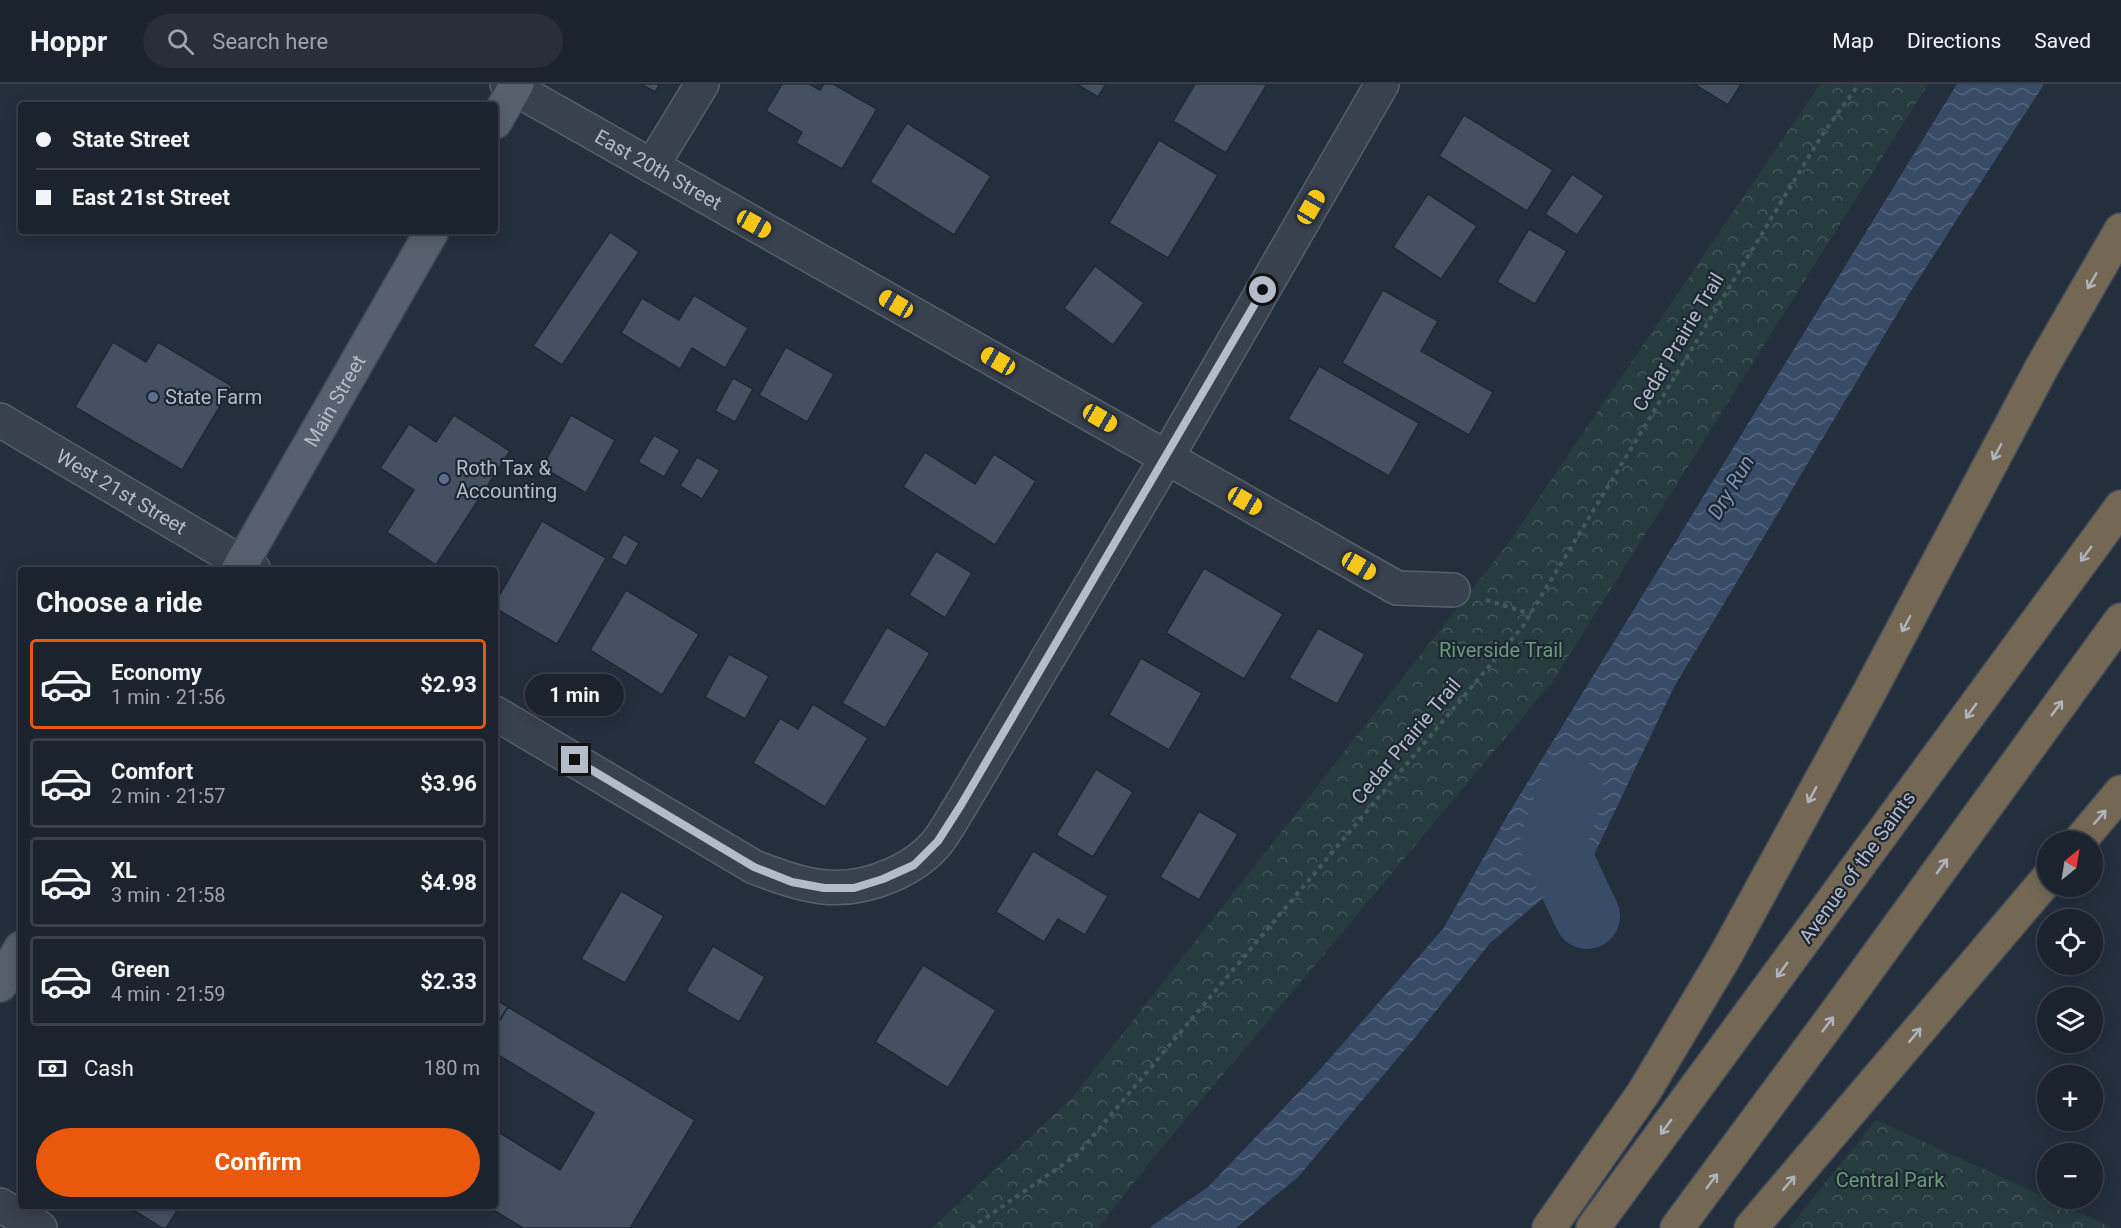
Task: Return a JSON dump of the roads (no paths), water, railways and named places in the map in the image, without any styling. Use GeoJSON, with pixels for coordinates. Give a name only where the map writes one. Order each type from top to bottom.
{"type":"FeatureCollection","features":[{"type":"Feature","properties":{"kind":"highway"},"geometry":{"type":"LineString","coordinates":[[1549,1228],[1644,1092],[1724,958],[1871,689],[2042,367],[2121,230]]}},
{"type":"Feature","properties":{"kind":"highway","name":"Avenue of the Saints"},"geometry":{"type":"LineString","coordinates":[[1593,1228],[2121,507]]}},
{"type":"Feature","properties":{"kind":"highway"},"geometry":{"type":"LineString","coordinates":[[1677,1228],[1836,1014],[2121,620]]}},
{"type":"Feature","properties":{"kind":"highway"},"geometry":{"type":"LineString","coordinates":[[2088,831],[2121,792]]}},
{"type":"Feature","properties":{"kind":"highway"},"geometry":{"type":"LineString","coordinates":[[1751,1228],[2037,891]]}},
{"type":"Feature","properties":{"kind":"main road"},"geometry":{"type":"LineString","coordinates":[[498,116],[513,85]]}},
{"type":"Feature","properties":{"kind":"main road","name":"Main Street"},"geometry":{"type":"LineString","coordinates":[[246,567],[430,234]]}},
{"type":"Feature","properties":{"kind":"main road"},"geometry":{"type":"LineString","coordinates":[[0,984],[18,953]]}},
{"type":"Feature","properties":{"kind":"street"},"geometry":{"type":"LineString","coordinates":[[652,166],[702,84]]}},
{"type":"Feature","properties":{"kind":"street"},"geometry":{"type":"LineString","coordinates":[[498,715],[754,867],[792,882],[824,888],[854,888],[883,879],[914,865],[938,841],[1167,457],[1382,84]]}},
{"type":"Feature","properties":{"kind":"street","name":"East 20th Street"},"geometry":{"type":"LineString","coordinates":[[513,85],[1397,588],[1453,590]]}},
{"type":"Feature","properties":{"kind":"street","name":"West 21st Street"},"geometry":{"type":"LineString","coordinates":[[0,420],[243,567]]}},
{"type":"Feature","properties":{"kind":"street"},"geometry":{"type":"LineString","coordinates":[[0,1205],[40,1228]]}},
{"type":"Feature","properties":{"kind":"water"},"geometry":{"type":"Polygon","coordinates":[[[1957,84],[2044,84],[1909,294],[1674,687],[1594,855],[1490,943],[1412,1041],[1298,1177],[1236,1228],[1149,1228],[1208,1187],[1317,1073],[1443,929],[1510,811],[1957,84]]]}},
{"type":"Feature","properties":{"kind":"waterway","name":"Dry Run"},"geometry":{"type":"LineString","coordinates":[[1571,791],[1553,844],[1587,916]]}},
{"type":"Feature","properties":{"kind":"place","name":"State Farm"},"geometry":{"type":"Point","coordinates":[153,397]}},
{"type":"Feature","properties":{"kind":"place","name":"Roth Tax & Accounting"},"geometry":{"type":"Point","coordinates":[444,479]}},
{"type":"Feature","properties":{"kind":"park label","name":"Riverside Trail"},"geometry":{"type":"Point","coordinates":[1501,650]}},
{"type":"Feature","properties":{"kind":"park label","name":"Central Park"},"geometry":{"type":"Point","coordinates":[1890,1180]}}]}
